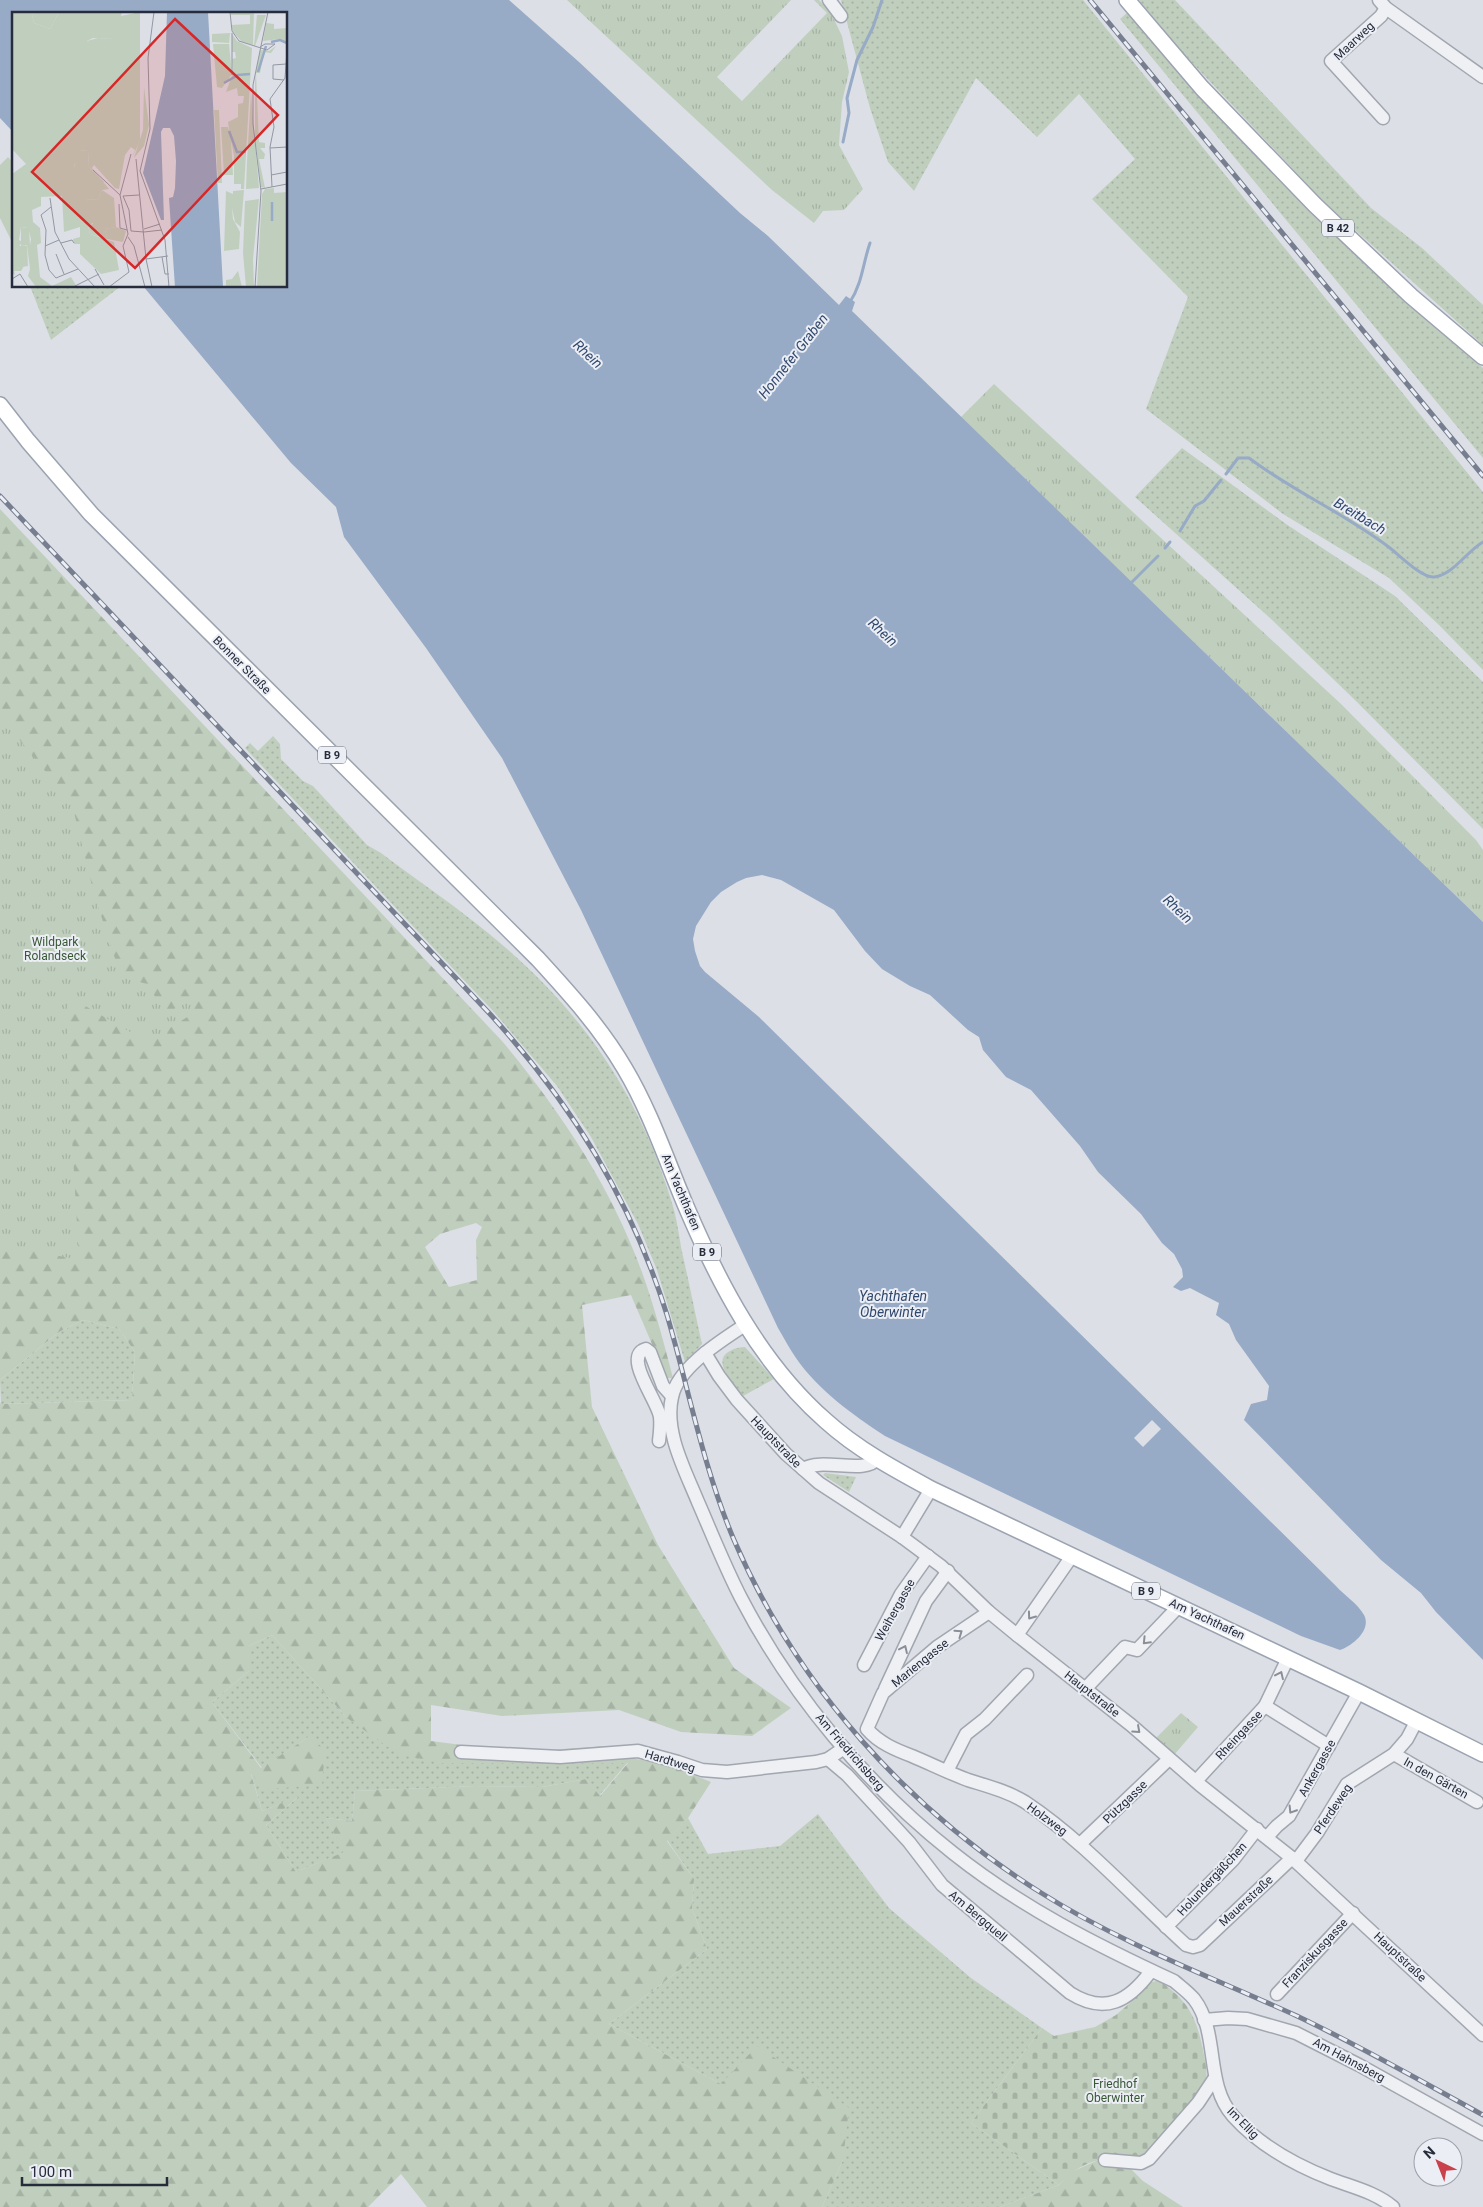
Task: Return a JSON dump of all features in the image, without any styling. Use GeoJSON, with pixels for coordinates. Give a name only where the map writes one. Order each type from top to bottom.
{"type":"FeatureCollection","features":[{"type":"Feature","properties":{"kind":"main road","name":"B 42"},"geometry":{"type":"LineString","coordinates":[[1127,0],[1202,88],[1315,205],[1412,296],[1483,357]]}},
{"type":"Feature","properties":{"kind":"main road","name":"Bonner Straße"},"geometry":{"type":"LineString","coordinates":[[0,405],[28,442],[91,514],[494,916]]}},
{"type":"Feature","properties":{"kind":"main road","name":"Am Yachthafen"},"geometry":{"type":"LineString","coordinates":[[494,916],[538,959],[581,1007],[609,1044],[644,1105],[701,1240],[727,1296],[746,1326],[782,1374],[820,1415],[848,1439],[877,1459],[931,1489],[1359,1692],[1483,1754]]}},
{"type":"Feature","properties":{"kind":"street"},"geometry":{"type":"LineString","coordinates":[[828,0],[841,16]]}},
{"type":"Feature","properties":{"kind":"street","name":"Maarweg"},"geometry":{"type":"LineString","coordinates":[[1382,4],[1483,77]]}},
{"type":"Feature","properties":{"kind":"street","name":"Maarweg"},"geometry":{"type":"LineString","coordinates":[[1382,4],[1381,16],[1331,61],[1383,118]]}},
{"type":"Feature","properties":{"kind":"street","name":"Am Friedrichsberg"},"geometry":{"type":"LineString","coordinates":[[746,1326],[705,1354],[678,1381],[672,1396],[670,1425],[699,1504],[741,1598],[787,1674],[844,1748],[877,1784],[918,1824],[983,1876],[1044,1916],[1174,1981],[1185,1990],[1194,1999],[1204,2020],[1214,2078]]}},
{"type":"Feature","properties":{"kind":"street"},"geometry":{"type":"LineString","coordinates":[[660,1441],[660,1416],[638,1368],[638,1354],[642,1350],[646,1349],[650,1352],[663,1386],[672,1396]]}},
{"type":"Feature","properties":{"kind":"street","name":"Hauptstraße"},"geometry":{"type":"LineString","coordinates":[[705,1354],[742,1406],[802,1469],[819,1483],[902,1537],[948,1571],[989,1612],[1131,1725],[1169,1759],[1294,1860],[1483,2035]]}},
{"type":"Feature","properties":{"kind":"street"},"geometry":{"type":"LineString","coordinates":[[802,1469],[820,1464],[869,1465],[877,1459]]}},
{"type":"Feature","properties":{"kind":"street"},"geometry":{"type":"LineString","coordinates":[[902,1537],[931,1489]]}},
{"type":"Feature","properties":{"kind":"street","name":"Weihergasse"},"geometry":{"type":"LineString","coordinates":[[864,1665],[901,1594],[928,1556]]}},
{"type":"Feature","properties":{"kind":"street"},"geometry":{"type":"LineString","coordinates":[[1017,1635],[1072,1556]]}},
{"type":"Feature","properties":{"kind":"street"},"geometry":{"type":"LineString","coordinates":[[883,1693],[926,1601],[948,1571]]}},
{"type":"Feature","properties":{"kind":"street"},"geometry":{"type":"LineString","coordinates":[[1082,1686],[1125,1647],[1137,1650],[1179,1606]]}},
{"type":"Feature","properties":{"kind":"street","name":"Mariengasse"},"geometry":{"type":"LineString","coordinates":[[868,1729],[883,1693],[938,1648],[989,1612]]}},
{"type":"Feature","properties":{"kind":"street","name":"Rheingasse"},"geometry":{"type":"LineString","coordinates":[[1196,1781],[1265,1706],[1288,1658]]}},
{"type":"Feature","properties":{"kind":"street"},"geometry":{"type":"LineString","coordinates":[[947,1771],[966,1734],[985,1719],[1027,1676]]}},
{"type":"Feature","properties":{"kind":"street","name":"Ankergasse"},"geometry":{"type":"LineString","coordinates":[[1267,1837],[1289,1816],[1359,1692]]}},
{"type":"Feature","properties":{"kind":"street"},"geometry":{"type":"LineString","coordinates":[[1265,1706],[1329,1746]]}},
{"type":"Feature","properties":{"kind":"street","name":"Pferdeweg"},"geometry":{"type":"LineString","coordinates":[[1294,1860],[1317,1833],[1347,1784],[1394,1754],[1407,1739],[1416,1722]]}},
{"type":"Feature","properties":{"kind":"street","name":"Holzweg"},"geometry":{"type":"LineString","coordinates":[[868,1729],[882,1742],[1022,1801],[1054,1822],[1080,1844],[1186,1946],[1200,1945]]}},
{"type":"Feature","properties":{"kind":"street","name":"Hardtweg"},"geometry":{"type":"LineString","coordinates":[[461,1752],[560,1757],[638,1751],[702,1770],[727,1772],[828,1759],[844,1748]]}},
{"type":"Feature","properties":{"kind":"street","name":"In den Gärten"},"geometry":{"type":"LineString","coordinates":[[1394,1754],[1477,1802]]}},
{"type":"Feature","properties":{"kind":"street","name":"Am Bergquell"},"geometry":{"type":"LineString","coordinates":[[828,1759],[847,1775],[909,1842],[942,1885],[1070,1993],[1083,2001],[1095,2005],[1107,2004],[1131,1994],[1151,1971]]}},
{"type":"Feature","properties":{"kind":"street","name":"Pützgasse"},"geometry":{"type":"LineString","coordinates":[[1080,1844],[1169,1759]]}},
{"type":"Feature","properties":{"kind":"street","name":"Holundergäßchen"},"geometry":{"type":"LineString","coordinates":[[1166,1927],[1233,1860],[1257,1829]]}},
{"type":"Feature","properties":{"kind":"street","name":"Mauerstraße"},"geometry":{"type":"LineString","coordinates":[[1200,1945],[1294,1860]]}},
{"type":"Feature","properties":{"kind":"street","name":"Franziskusgasse"},"geometry":{"type":"LineString","coordinates":[[1277,1994],[1353,1913]]}},
{"type":"Feature","properties":{"kind":"street","name":"Am Hahnsberg"},"geometry":{"type":"LineString","coordinates":[[1204,2020],[1247,2019],[1296,2033],[1359,2065],[1483,2134]]}},
{"type":"Feature","properties":{"kind":"street"},"geometry":{"type":"LineString","coordinates":[[1105,2160],[1141,2163],[1150,2159],[1198,2104],[1214,2078]]}},
{"type":"Feature","properties":{"kind":"street","name":"Im Ellig"},"geometry":{"type":"LineString","coordinates":[[1214,2078],[1220,2096],[1233,2116],[1271,2148],[1296,2164],[1375,2195],[1393,2207]]}},
{"type":"Feature","properties":{"kind":"green space"},"geometry":{"type":"Polygon","coordinates":[[[567,0],[791,0],[717,77],[742,101],[827,13],[814,0],[819,0],[830,11],[842,36],[849,72],[842,102],[839,145],[863,189],[844,210],[823,211],[814,223],[772,190],[567,0]]]}},
{"type":"Feature","properties":{"kind":"green space"},"geometry":{"type":"Polygon","coordinates":[[[841,0],[1083,0],[1483,492],[1483,670],[1389,578],[1283,514],[1146,409],[1188,297],[1092,199],[1135,159],[1079,94],[1037,137],[976,78],[914,191],[888,162],[870,108],[841,0]]]}},
{"type":"Feature","properties":{"kind":"green space"},"geometry":{"type":"Polygon","coordinates":[[[1139,0],[1175,0],[1371,208],[1422,248],[1483,305],[1483,345],[1324,202],[1181,51],[1139,0]]]}},
{"type":"Feature","properties":{"kind":"green space"},"geometry":{"type":"Polygon","coordinates":[[[1128,12],[1194,90],[1298,199],[1407,302],[1483,368],[1483,458],[1120,19],[1128,12]]]}},
{"type":"Feature","properties":{"kind":"green space"},"geometry":{"type":"Polygon","coordinates":[[[8,157],[12,162],[12,242],[0,218],[0,165],[8,157]]]}},
{"type":"Feature","properties":{"kind":"green space"},"geometry":{"type":"Polygon","coordinates":[[[31,288],[118,288],[51,340],[31,288]]]}},
{"type":"Feature","properties":{"kind":"green space"},"geometry":{"type":"Polygon","coordinates":[[[994,384],[1340,703],[1476,840],[1483,850],[1483,922],[961,417],[994,384]]]}},
{"type":"Feature","properties":{"kind":"green space"},"geometry":{"type":"Polygon","coordinates":[[[1182,448],[1286,524],[1395,596],[1483,682],[1483,829],[1357,702],[1270,618],[1135,497],[1182,448]]]}},
{"type":"Feature","properties":{"kind":"green space"},"geometry":{"type":"Polygon","coordinates":[[[0,509],[502,1041],[545,1095],[564,1123],[600,1181],[616,1212],[643,1275],[673,1378],[664,1376],[653,1345],[631,1295],[582,1305],[592,1407],[658,1545],[734,1668],[791,1708],[752,1736],[681,1732],[619,1710],[502,1716],[431,1705],[431,1741],[515,1752],[608,1746],[636,1759],[666,1764],[711,1782],[688,1818],[667,1841],[694,1879],[692,1908],[707,1949],[609,2024],[721,2084],[757,2046],[849,2108],[843,2160],[822,2207],[427,2207],[401,2174],[368,2207],[0,2207],[0,1402],[1,1404],[132,1400],[135,1352],[119,1329],[83,1320],[59,1332],[0,1380],[0,509]],[[476,1223],[440,1234],[425,1247],[449,1287],[477,1280],[476,1240],[482,1227],[476,1223]],[[272,1635],[249,1646],[249,1671],[212,1702],[261,1768],[310,1736],[325,1750],[322,1785],[265,1789],[251,1774],[262,1811],[299,1796],[266,1825],[296,1872],[344,1852],[326,1818],[352,1821],[355,1791],[475,1786],[542,1787],[586,1779],[600,1796],[628,1763],[440,1763],[398,1754],[347,1718],[272,1635]]]}},
{"type":"Feature","properties":{"kind":"green space","name":"Wildpark Rolandseck"},"geometry":{"type":"Polygon","coordinates":[[[0,716],[72,804],[94,894],[121,977],[147,984],[166,1014],[189,1000],[195,1012],[159,1035],[137,1036],[75,1000],[67,1005],[67,1051],[79,1260],[0,1244],[0,716]]]}},
{"type":"Feature","properties":{"kind":"green space"},"geometry":{"type":"Polygon","coordinates":[[[273,736],[280,744],[281,759],[303,781],[313,786],[367,845],[381,853],[466,915],[525,965],[580,1024],[603,1056],[624,1090],[642,1125],[674,1209],[702,1344],[685,1362],[657,1270],[638,1224],[591,1137],[557,1086],[494,1012],[245,748],[250,743],[258,751],[273,736]]]}},
{"type":"Feature","properties":{"kind":"green space"},"geometry":{"type":"Polygon","coordinates":[[[83,1320],[119,1329],[135,1352],[132,1400],[1,1404],[0,1380],[59,1332],[83,1320]]]}},
{"type":"Feature","properties":{"kind":"green space"},"geometry":{"type":"Polygon","coordinates":[[[745,1347],[774,1379],[743,1396],[730,1380],[722,1361],[724,1355],[730,1351],[745,1347]]]}},
{"type":"Feature","properties":{"kind":"green space"},"geometry":{"type":"Polygon","coordinates":[[[825,1473],[856,1477],[849,1492],[823,1475],[825,1473]]]}},
{"type":"Feature","properties":{"kind":"green space"},"geometry":{"type":"Polygon","coordinates":[[[272,1635],[347,1718],[440,1763],[628,1762],[599,1796],[586,1779],[542,1787],[475,1786],[355,1791],[352,1821],[326,1818],[345,1852],[296,1872],[266,1825],[298,1797],[262,1811],[251,1773],[266,1789],[310,1736],[262,1768],[212,1702],[249,1671],[249,1646],[272,1635]]]}},
{"type":"Feature","properties":{"kind":"green space"},"geometry":{"type":"Polygon","coordinates":[[[1181,1713],[1198,1727],[1174,1755],[1155,1739],[1181,1713]]]}},
{"type":"Feature","properties":{"kind":"green space"},"geometry":{"type":"Polygon","coordinates":[[[818,1814],[889,1908],[971,1978],[1042,2028],[971,2123],[1059,2185],[1000,2207],[822,2207],[843,2160],[721,2084],[609,2024],[707,1949],[692,1908],[694,1879],[667,1840],[688,1818],[708,1854],[780,1846],[818,1814]]]}},
{"type":"Feature","properties":{"kind":"green space","name":"Friedhof Oberwinter"},"geometry":{"type":"Polygon","coordinates":[[[1158,1980],[1185,2003],[1195,2021],[1206,2067],[1206,2078],[1205,2086],[1146,2157],[1109,2158],[1089,2163],[1069,2175],[1059,2185],[971,2123],[1042,2028],[1054,2036],[1095,2027],[1116,2015],[1131,2002],[1145,1985],[1158,1980]]]}},
{"type":"Feature","properties":{"kind":"green space"},"geometry":{"type":"Polygon","coordinates":[[[1136,2157],[1132,2170],[1143,2181],[1183,2207],[1000,2207],[1059,2185],[1071,2172],[1103,2158],[1136,2157]]]}},
{"type":"Feature","properties":{"kind":"water"},"geometry":{"type":"Polygon","coordinates":[[[0,0],[509,0],[579,62],[740,213],[768,236],[839,305],[846,296],[855,302],[852,311],[1483,922],[1483,1660],[1436,1612],[1421,1593],[1381,1560],[1244,1420],[1251,1404],[1267,1400],[1269,1386],[1236,1340],[1229,1324],[1216,1315],[1219,1303],[1190,1288],[1181,1291],[1173,1287],[1183,1277],[1182,1269],[1174,1254],[1162,1243],[1141,1214],[1098,1172],[1080,1146],[1031,1090],[1006,1077],[983,1050],[979,1037],[968,1030],[930,995],[910,986],[882,969],[865,951],[834,910],[781,880],[762,875],[737,882],[721,892],[711,902],[696,926],[693,939],[700,966],[759,1017],[1355,1603],[1366,1621],[1363,1632],[1350,1645],[1340,1650],[1301,1636],[885,1436],[849,1411],[815,1381],[796,1358],[778,1328],[581,910],[502,758],[426,648],[344,537],[336,507],[291,463],[145,288],[288,288],[288,12],[12,12],[12,131],[0,118],[0,0]]]}},
{"type":"Feature","properties":{"kind":"pier"},"geometry":{"type":"Polygon","coordinates":[[[1152,1420],[1161,1429],[1143,1447],[1134,1438],[1152,1420]]]}},
{"type":"Feature","properties":{"kind":"waterway","name":"Honnefer Graben"},"geometry":{"type":"LineString","coordinates":[[843,142],[849,113],[847,98],[857,60],[873,27],[882,0]]}},
{"type":"Feature","properties":{"kind":"waterway","name":"Honnefer Graben"},"geometry":{"type":"LineString","coordinates":[[850,302],[860,281],[870,243]]}},
{"type":"Feature","properties":{"kind":"waterway","name":"Breitbach"},"geometry":{"type":"LineString","coordinates":[[1226,474],[1238,458],[1249,458],[1284,482],[1373,536],[1417,570],[1429,576],[1434,577],[1447,572],[1483,542]]}},
{"type":"Feature","properties":{"kind":"waterway","name":"Breitbach"},"geometry":{"type":"LineString","coordinates":[[1180,531],[1195,506],[1204,501],[1221,480]]}},
{"type":"Feature","properties":{"kind":"waterway"},"geometry":{"type":"LineString","coordinates":[[1165,548],[1170,542]]}},
{"type":"Feature","properties":{"kind":"waterway","name":"Breitbach"},"geometry":{"type":"LineString","coordinates":[[1128,586],[1158,556]]}},
{"type":"Feature","properties":{"kind":"railway"},"geometry":{"type":"LineString","coordinates":[[1090,0],[1483,476]]}},
{"type":"Feature","properties":{"kind":"railway"},"geometry":{"type":"LineString","coordinates":[[0,496],[490,1014],[547,1082],[572,1118],[617,1192],[652,1272],[667,1315],[705,1457],[734,1540],[760,1594],[790,1645],[824,1694],[861,1740],[903,1784],[947,1824],[994,1861],[1043,1894],[1104,1929],[1321,2027],[1483,2115]]}},
{"type":"Feature","properties":{"kind":"water label","name":"Rhein"},"geometry":{"type":"Point","coordinates":[588,354]}},
{"type":"Feature","properties":{"kind":"water label","name":"Rhein"},"geometry":{"type":"Point","coordinates":[883,632]}},
{"type":"Feature","properties":{"kind":"water label","name":"Rhein"},"geometry":{"type":"Point","coordinates":[1178,909]}},
{"type":"Feature","properties":{"kind":"water label","name":"Yachthafen Oberwinter"},"geometry":{"type":"Point","coordinates":[893,1304]}}]}
